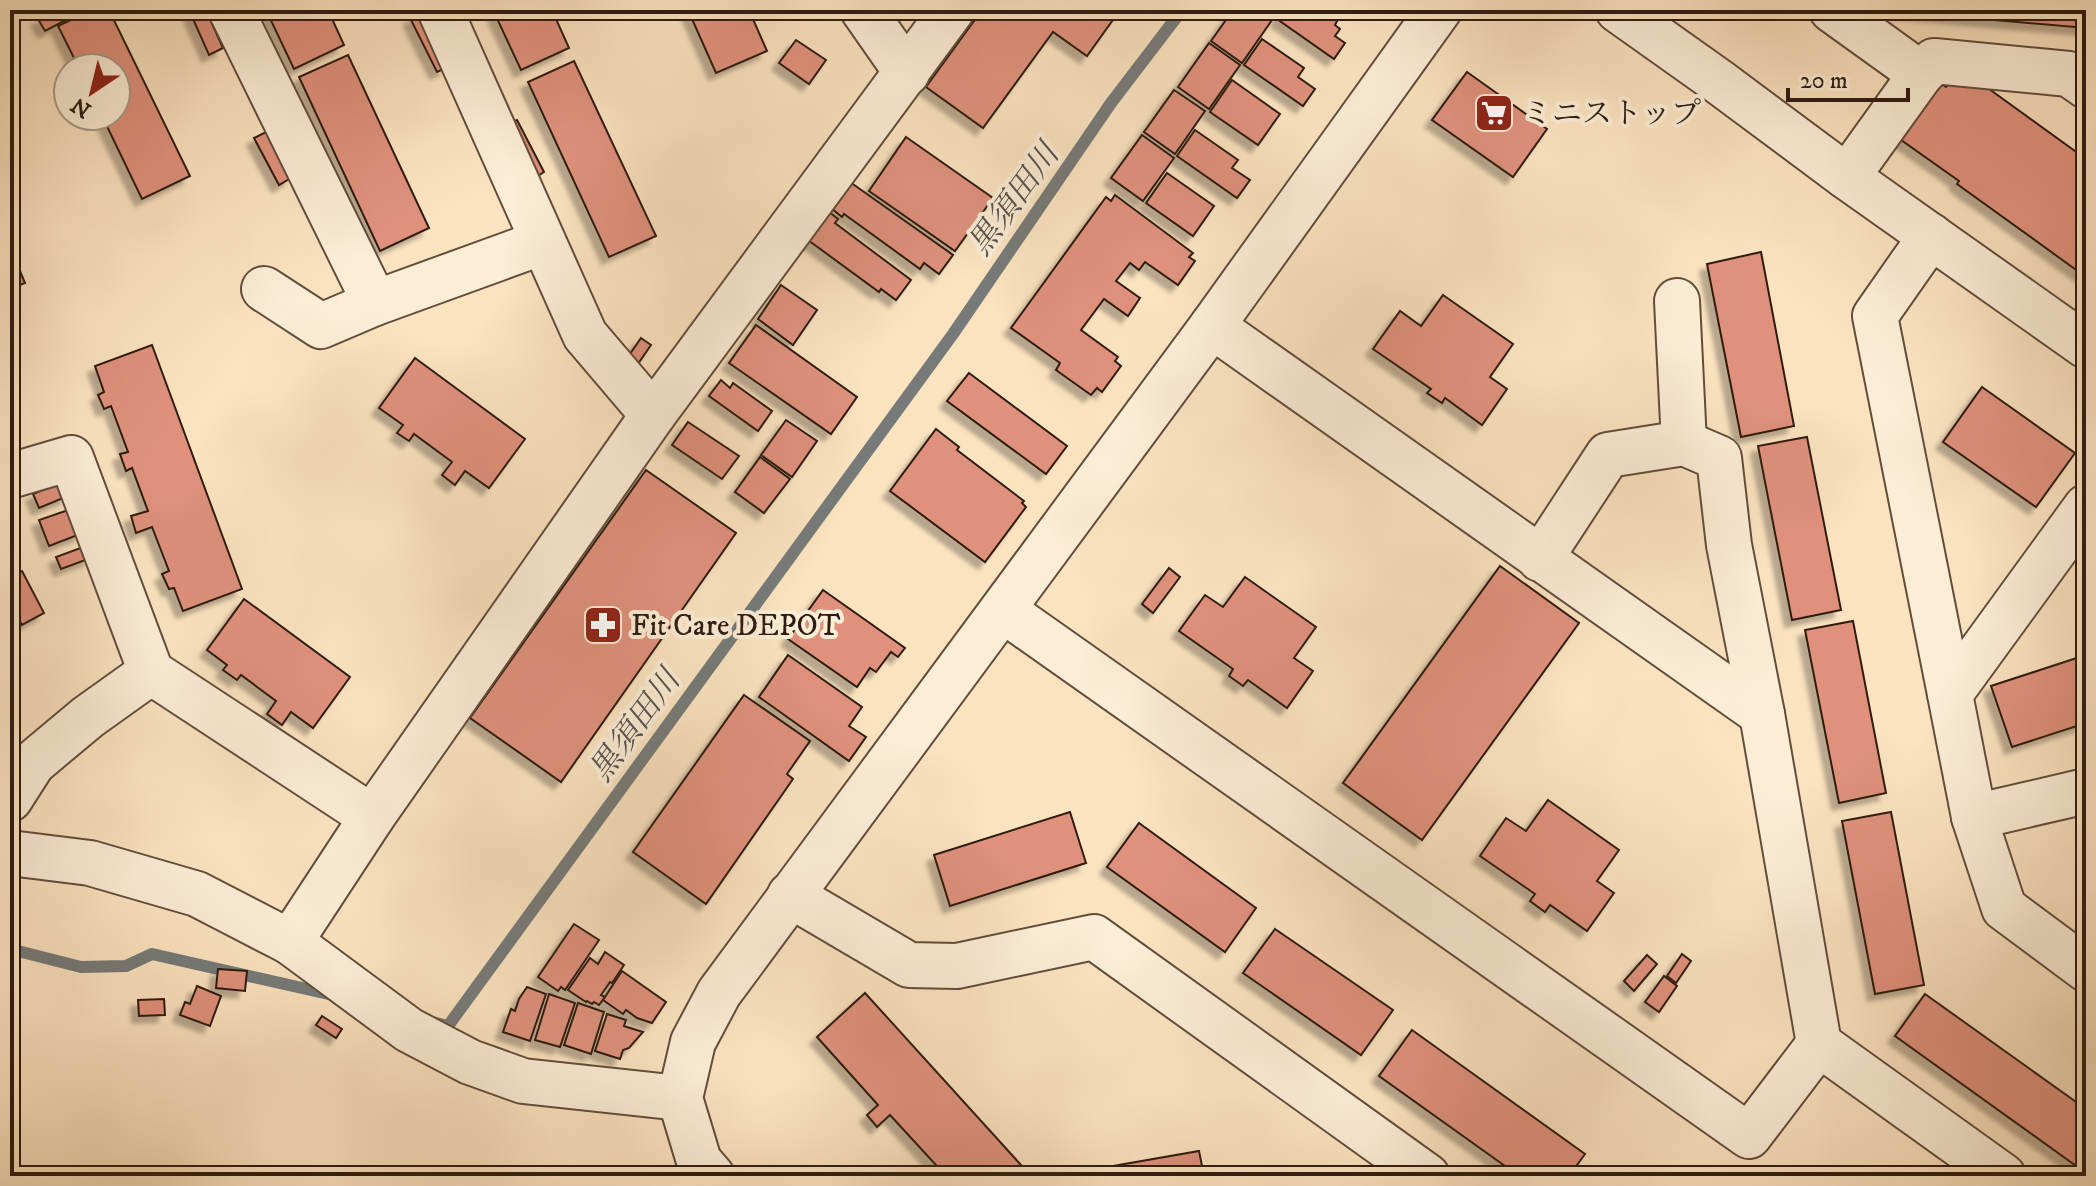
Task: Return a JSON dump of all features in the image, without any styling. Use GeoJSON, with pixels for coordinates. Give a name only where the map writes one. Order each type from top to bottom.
{"type":"FeatureCollection","features":[{"type":"Feature","properties":{"kind":"street"},"geometry":{"type":"LineString","coordinates":[[231,10],[375,303]]}},
{"type":"Feature","properties":{"kind":"street"},"geometry":{"type":"LineString","coordinates":[[440,10],[585,335],[653,415]]}},
{"type":"Feature","properties":{"kind":"street"},"geometry":{"type":"LineString","coordinates":[[863,10],[907,73]]}},
{"type":"Feature","properties":{"kind":"street"},"geometry":{"type":"LineString","coordinates":[[290,942],[372,817],[653,415],[952,10]]}},
{"type":"Feature","properties":{"kind":"street"},"geometry":{"type":"LineString","coordinates":[[712,1176],[699,1161],[680,1098],[693,1042],[719,993],[1212,326],[1439,10]]}},
{"type":"Feature","properties":{"kind":"street"},"geometry":{"type":"LineString","coordinates":[[1618,10],[2086,346]]}},
{"type":"Feature","properties":{"kind":"street"},"geometry":{"type":"LineString","coordinates":[[1832,10],[1921,74]]}},
{"type":"Feature","properties":{"kind":"street"},"geometry":{"type":"LineString","coordinates":[[1847,177],[1921,74],[1934,61],[2069,74],[2086,86]]}},
{"type":"Feature","properties":{"kind":"street"},"geometry":{"type":"LineString","coordinates":[[1931,236],[1875,316],[1974,817],[2004,908],[2086,969]]}},
{"type":"Feature","properties":{"kind":"street"},"geometry":{"type":"LineString","coordinates":[[264,289],[321,326],[375,303],[543,242]]}},
{"type":"Feature","properties":{"kind":"street"},"geometry":{"type":"LineString","coordinates":[[1677,301],[1684,443]]}},
{"type":"Feature","properties":{"kind":"street"},"geometry":{"type":"LineString","coordinates":[[1212,326],[1762,714]]}},
{"type":"Feature","properties":{"kind":"street"},"geometry":{"type":"LineString","coordinates":[[1540,559],[1608,455],[1684,443],[1719,458],[1729,545],[1762,714],[1819,1044],[2003,1176]]}},
{"type":"Feature","properties":{"kind":"street"},"geometry":{"type":"LineString","coordinates":[[10,476],[71,458],[151,672],[372,817]]}},
{"type":"Feature","properties":{"kind":"street"},"geometry":{"type":"LineString","coordinates":[[1950,694],[2086,507]]}},
{"type":"Feature","properties":{"kind":"street"},"geometry":{"type":"LineString","coordinates":[[1003,610],[1749,1136],[1819,1044]]}},
{"type":"Feature","properties":{"kind":"street"},"geometry":{"type":"LineString","coordinates":[[10,799],[33,763],[88,717],[151,672]]}},
{"type":"Feature","properties":{"kind":"street"},"geometry":{"type":"LineString","coordinates":[[1974,817],[2086,791]]}},
{"type":"Feature","properties":{"kind":"street"},"geometry":{"type":"LineString","coordinates":[[10,853],[90,863],[197,894],[290,942],[409,1030],[470,1062],[523,1081],[680,1098]]}},
{"type":"Feature","properties":{"kind":"street"},"geometry":{"type":"LineString","coordinates":[[790,895],[909,965],[957,966],[1094,937],[1427,1176]]}},
{"type":"Feature","properties":{"kind":"building"},"geometry":{"type":"Polygon","coordinates":[[[57,10],[85,10],[45,31],[38,19],[57,10]]]}},
{"type":"Feature","properties":{"kind":"building"},"geometry":{"type":"Polygon","coordinates":[[[92,10],[109,10],[129,52],[71,52],[58,26],[92,10]]]}},
{"type":"Feature","properties":{"kind":"building"},"geometry":{"type":"Polygon","coordinates":[[[189,10],[206,10],[223,48],[209,55],[189,10]]]}},
{"type":"Feature","properties":{"kind":"building"},"geometry":{"type":"Polygon","coordinates":[[[266,10],[328,10],[344,45],[294,69],[266,10]]]}},
{"type":"Feature","properties":{"kind":"building"},"geometry":{"type":"Polygon","coordinates":[[[493,10],[552,10],[569,48],[521,70],[493,10]]]}},
{"type":"Feature","properties":{"kind":"building"},"geometry":{"type":"Polygon","coordinates":[[[688,10],[749,10],[767,51],[716,73],[688,10]]]}},
{"type":"Feature","properties":{"kind":"building"},"geometry":{"type":"Polygon","coordinates":[[[982,10],[1120,10],[1087,56],[1053,32],[983,128],[926,87],[982,10]]]}},
{"type":"Feature","properties":{"kind":"building"},"geometry":{"type":"Polygon","coordinates":[[[1233,10],[1258,10],[1272,20],[1242,63],[1211,41],[1233,10]]]}},
{"type":"Feature","properties":{"kind":"building"},"geometry":{"type":"Polygon","coordinates":[[[1284,10],[1321,10],[1337,21],[1335,25],[1340,29],[1335,36],[1345,43],[1334,59],[1277,19],[1284,10]]]}},
{"type":"Feature","properties":{"kind":"building"},"geometry":{"type":"Polygon","coordinates":[[[2086,10],[2086,28],[1893,11],[2086,10]]]}},
{"type":"Feature","properties":{"kind":"building"},"geometry":{"type":"Polygon","coordinates":[[[420,13],[446,68],[437,72],[410,18],[420,13]]]}},
{"type":"Feature","properties":{"kind":"building"},"geometry":{"type":"Polygon","coordinates":[[[1262,39],[1304,68],[1298,77],[1315,89],[1303,106],[1244,65],[1262,39]]]}},
{"type":"Feature","properties":{"kind":"building"},"geometry":{"type":"Polygon","coordinates":[[[796,40],[826,60],[809,84],[779,63],[796,40]]]}},
{"type":"Feature","properties":{"kind":"building"},"geometry":{"type":"Polygon","coordinates":[[[1209,43],[1240,65],[1209,109],[1178,87],[1209,43]]]}},
{"type":"Feature","properties":{"kind":"building"},"geometry":{"type":"Polygon","coordinates":[[[348,55],[429,228],[380,251],[299,77],[348,55]]]}},
{"type":"Feature","properties":{"kind":"building"},"geometry":{"type":"Polygon","coordinates":[[[132,57],[190,176],[142,199],[110,132],[132,132],[132,57]]]}},
{"type":"Feature","properties":{"kind":"building"},"geometry":{"type":"Polygon","coordinates":[[[574,61],[656,236],[609,257],[528,82],[574,61]]]}},
{"type":"Feature","properties":{"kind":"building"},"geometry":{"type":"Polygon","coordinates":[[[1960,68],[2086,159],[2086,277],[1894,135],[1934,79],[1946,87],[1960,68]]]}},
{"type":"Feature","properties":{"kind":"building"},"geometry":{"type":"Polygon","coordinates":[[[1467,72],[1547,129],[1513,177],[1432,120],[1467,72]]]}},
{"type":"Feature","properties":{"kind":"building"},"geometry":{"type":"Polygon","coordinates":[[[1232,80],[1280,114],[1258,145],[1210,112],[1232,80]]]}},
{"type":"Feature","properties":{"kind":"building"},"geometry":{"type":"Polygon","coordinates":[[[1174,90],[1205,111],[1175,154],[1144,132],[1174,90]]]}},
{"type":"Feature","properties":{"kind":"building"},"geometry":{"type":"Polygon","coordinates":[[[517,120],[544,172],[536,177],[508,124],[517,120]]]}},
{"type":"Feature","properties":{"kind":"building"},"geometry":{"type":"Polygon","coordinates":[[[1195,130],[1238,160],[1232,168],[1250,180],[1237,198],[1177,156],[1195,130]]]}},
{"type":"Feature","properties":{"kind":"building"},"geometry":{"type":"Polygon","coordinates":[[[266,132],[291,178],[279,185],[254,138],[266,132]]]}},
{"type":"Feature","properties":{"kind":"building"},"geometry":{"type":"Polygon","coordinates":[[[1142,135],[1174,158],[1143,201],[1111,178],[1142,135]]]}},
{"type":"Feature","properties":{"kind":"building"},"geometry":{"type":"Polygon","coordinates":[[[906,137],[993,198],[955,251],[869,191],[906,137]]]}},
{"type":"Feature","properties":{"kind":"building"},"geometry":{"type":"Polygon","coordinates":[[[1167,173],[1214,206],[1193,236],[1146,203],[1167,173]]]}},
{"type":"Feature","properties":{"kind":"building"},"geometry":{"type":"Polygon","coordinates":[[[850,182],[953,255],[939,274],[924,263],[920,269],[844,214],[842,217],[831,208],[850,182]]]}},
{"type":"Feature","properties":{"kind":"building"},"geometry":{"type":"Polygon","coordinates":[[[1115,195],[1193,253],[1189,257],[1195,261],[1178,285],[1145,262],[1139,270],[1130,263],[1116,281],[1140,298],[1128,316],[1104,299],[1081,330],[1118,357],[1115,361],[1121,366],[1102,392],[1097,388],[1091,395],[1056,370],[1060,363],[1011,328],[1106,197],[1111,201],[1115,195]]]}},
{"type":"Feature","properties":{"kind":"building"},"geometry":{"type":"Polygon","coordinates":[[[829,212],[838,219],[835,223],[911,280],[896,300],[881,289],[879,292],[808,240],[829,212]]]}},
{"type":"Feature","properties":{"kind":"building"},"geometry":{"type":"Polygon","coordinates":[[[10,247],[25,283],[10,289],[10,247]]]}},
{"type":"Feature","properties":{"kind":"building"},"geometry":{"type":"Polygon","coordinates":[[[1761,252],[1794,426],[1741,437],[1707,264],[1761,252]]]}},
{"type":"Feature","properties":{"kind":"building"},"geometry":{"type":"Polygon","coordinates":[[[781,285],[817,310],[793,345],[758,319],[781,285]]]}},
{"type":"Feature","properties":{"kind":"building"},"geometry":{"type":"Polygon","coordinates":[[[1443,295],[1513,344],[1490,377],[1507,389],[1482,425],[1445,398],[1442,403],[1427,393],[1431,389],[1373,349],[1400,311],[1421,326],[1443,295]]]}},
{"type":"Feature","properties":{"kind":"building"},"geometry":{"type":"Polygon","coordinates":[[[756,325],[857,397],[831,434],[729,363],[756,325]]]}},
{"type":"Feature","properties":{"kind":"building"},"geometry":{"type":"Polygon","coordinates":[[[641,338],[651,345],[631,374],[621,367],[641,338]]]}},
{"type":"Feature","properties":{"kind":"building"},"geometry":{"type":"Polygon","coordinates":[[[152,345],[242,589],[183,611],[174,588],[169,589],[162,574],[169,571],[152,527],[136,533],[131,516],[148,511],[132,468],[126,471],[120,454],[128,452],[111,406],[104,409],[98,395],[104,392],[95,366],[152,345]]]}},
{"type":"Feature","properties":{"kind":"building"},"geometry":{"type":"Polygon","coordinates":[[[415,358],[525,439],[489,488],[465,471],[455,485],[442,475],[452,462],[414,434],[409,441],[397,433],[403,425],[379,408],[415,358]]]}},
{"type":"Feature","properties":{"kind":"building"},"geometry":{"type":"Polygon","coordinates":[[[969,373],[1067,446],[1046,474],[947,401],[969,373]]]}},
{"type":"Feature","properties":{"kind":"building"},"geometry":{"type":"Polygon","coordinates":[[[721,380],[730,388],[733,383],[772,411],[758,431],[709,396],[721,380]]]}},
{"type":"Feature","properties":{"kind":"building"},"geometry":{"type":"Polygon","coordinates":[[[1982,387],[2075,453],[2036,507],[1943,442],[1982,387]]]}},
{"type":"Feature","properties":{"kind":"building"},"geometry":{"type":"Polygon","coordinates":[[[786,420],[817,441],[792,477],[761,455],[786,420]]]}},
{"type":"Feature","properties":{"kind":"building"},"geometry":{"type":"Polygon","coordinates":[[[688,422],[739,456],[722,479],[672,445],[688,422]]]}},
{"type":"Feature","properties":{"kind":"building"},"geometry":{"type":"Polygon","coordinates":[[[936,429],[959,447],[957,450],[1024,501],[1022,503],[1026,507],[985,562],[890,491],[936,429]]]}},
{"type":"Feature","properties":{"kind":"building"},"geometry":{"type":"Polygon","coordinates":[[[1807,437],[1841,610],[1792,620],[1758,446],[1807,437]]]}},
{"type":"Feature","properties":{"kind":"building"},"geometry":{"type":"Polygon","coordinates":[[[760,457],[790,479],[764,513],[735,492],[760,457]]]}},
{"type":"Feature","properties":{"kind":"building","name":"Fit Care DEPOT"},"geometry":{"type":"Polygon","coordinates":[[[646,470],[736,533],[561,782],[470,718],[646,470]]]}},
{"type":"Feature","properties":{"kind":"building"},"geometry":{"type":"Polygon","coordinates":[[[62,482],[68,496],[39,508],[33,494],[62,482]]]}},
{"type":"Feature","properties":{"kind":"building"},"geometry":{"type":"Polygon","coordinates":[[[74,508],[83,533],[49,546],[39,520],[74,508]]]}},
{"type":"Feature","properties":{"kind":"building"},"geometry":{"type":"Polygon","coordinates":[[[86,546],[91,558],[61,569],[56,557],[86,546]]]}},
{"type":"Feature","properties":{"kind":"building"},"geometry":{"type":"Polygon","coordinates":[[[1500,566],[1579,623],[1422,840],[1343,783],[1500,566]]]}},
{"type":"Feature","properties":{"kind":"building"},"geometry":{"type":"Polygon","coordinates":[[[1169,568],[1180,577],[1153,613],[1142,604],[1169,568]]]}},
{"type":"Feature","properties":{"kind":"building"},"geometry":{"type":"Polygon","coordinates":[[[22,571],[44,613],[22,625],[10,602],[10,577],[22,571]]]}},
{"type":"Feature","properties":{"kind":"building"},"geometry":{"type":"Polygon","coordinates":[[[1245,577],[1316,627],[1294,658],[1313,671],[1287,708],[1248,680],[1243,686],[1229,676],[1233,669],[1179,631],[1205,595],[1223,607],[1245,577]]]}},
{"type":"Feature","properties":{"kind":"building"},"geometry":{"type":"Polygon","coordinates":[[[823,590],[905,648],[898,657],[891,652],[876,672],[870,668],[857,687],[788,639],[823,590]]]}},
{"type":"Feature","properties":{"kind":"building"},"geometry":{"type":"Polygon","coordinates":[[[244,599],[350,677],[313,728],[291,712],[282,725],[267,714],[276,701],[241,675],[237,680],[223,670],[227,665],[207,650],[244,599]]]}},
{"type":"Feature","properties":{"kind":"building"},"geometry":{"type":"Polygon","coordinates":[[[1853,621],[1886,793],[1839,803],[1805,630],[1853,621]]]}},
{"type":"Feature","properties":{"kind":"building"},"geometry":{"type":"Polygon","coordinates":[[[788,655],[862,707],[849,726],[866,737],[849,761],[759,697],[788,655]]]}},
{"type":"Feature","properties":{"kind":"building"},"geometry":{"type":"Polygon","coordinates":[[[2086,655],[2086,723],[2012,747],[1991,686],[2086,655]]]}},
{"type":"Feature","properties":{"kind":"building"},"geometry":{"type":"Polygon","coordinates":[[[744,695],[810,741],[787,774],[793,779],[706,904],[633,852],[744,695]]]}},
{"type":"Feature","properties":{"kind":"building"},"geometry":{"type":"Polygon","coordinates":[[[1548,800],[1619,850],[1597,881],[1614,893],[1587,931],[1550,905],[1545,912],[1530,901],[1535,894],[1480,856],[1506,818],[1526,831],[1548,800]]]}},
{"type":"Feature","properties":{"kind":"building"},"geometry":{"type":"Polygon","coordinates":[[[1070,812],[1086,863],[950,906],[934,855],[1070,812]]]}},
{"type":"Feature","properties":{"kind":"building"},"geometry":{"type":"Polygon","coordinates":[[[1891,812],[1924,985],[1875,994],[1842,821],[1891,812]]]}},
{"type":"Feature","properties":{"kind":"building"},"geometry":{"type":"Polygon","coordinates":[[[1139,823],[1256,908],[1225,952],[1107,867],[1139,823]]]}},
{"type":"Feature","properties":{"kind":"building"},"geometry":{"type":"Polygon","coordinates":[[[574,924],[599,940],[565,990],[561,987],[558,991],[538,977],[574,924]]]}},
{"type":"Feature","properties":{"kind":"building"},"geometry":{"type":"Polygon","coordinates":[[[1275,929],[1393,1010],[1361,1055],[1243,973],[1275,929]]]}},
{"type":"Feature","properties":{"kind":"building"},"geometry":{"type":"Polygon","coordinates":[[[605,952],[624,965],[601,995],[605,997],[599,1005],[592,1004],[568,990],[590,958],[598,964],[605,952]]]}},
{"type":"Feature","properties":{"kind":"building"},"geometry":{"type":"Polygon","coordinates":[[[1682,954],[1691,961],[1676,983],[1667,976],[1682,954]]]}},
{"type":"Feature","properties":{"kind":"building"},"geometry":{"type":"Polygon","coordinates":[[[1647,955],[1657,964],[1634,991],[1624,981],[1647,955]]]}},
{"type":"Feature","properties":{"kind":"building"},"geometry":{"type":"Polygon","coordinates":[[[218,969],[247,971],[245,991],[216,988],[218,969]]]}},
{"type":"Feature","properties":{"kind":"building"},"geometry":{"type":"Polygon","coordinates":[[[622,971],[666,1002],[652,1023],[626,1010],[623,1014],[603,1000],[622,971]]]}},
{"type":"Feature","properties":{"kind":"building"},"geometry":{"type":"Polygon","coordinates":[[[1664,976],[1677,986],[1659,1012],[1645,1002],[1664,976]]]}},
{"type":"Feature","properties":{"kind":"building"},"geometry":{"type":"Polygon","coordinates":[[[197,986],[221,996],[210,1026],[180,1015],[185,1002],[190,1004],[197,986]]]}},
{"type":"Feature","properties":{"kind":"building"},"geometry":{"type":"Polygon","coordinates":[[[527,987],[546,994],[530,1041],[503,1032],[511,1009],[515,1011],[527,987]]]}},
{"type":"Feature","properties":{"kind":"building"},"geometry":{"type":"Polygon","coordinates":[[[865,993],[1031,1176],[946,1176],[890,1115],[877,1127],[867,1115],[878,1105],[817,1037],[865,993]]]}},
{"type":"Feature","properties":{"kind":"building"},"geometry":{"type":"Polygon","coordinates":[[[549,994],[575,1003],[560,1047],[535,1040],[549,994]]]}},
{"type":"Feature","properties":{"kind":"building"},"geometry":{"type":"Polygon","coordinates":[[[1925,994],[2086,1109],[2086,1173],[1895,1036],[1925,994]]]}},
{"type":"Feature","properties":{"kind":"building"},"geometry":{"type":"Polygon","coordinates":[[[164,999],[165,1015],[139,1016],[138,1000],[164,999]]]}},
{"type":"Feature","properties":{"kind":"building"},"geometry":{"type":"Polygon","coordinates":[[[578,1003],[604,1012],[591,1054],[564,1045],[578,1003]]]}},
{"type":"Feature","properties":{"kind":"building"},"geometry":{"type":"Polygon","coordinates":[[[607,1014],[626,1020],[624,1026],[643,1032],[629,1048],[623,1050],[620,1059],[595,1051],[607,1014]]]}},
{"type":"Feature","properties":{"kind":"building"},"geometry":{"type":"Polygon","coordinates":[[[322,1016],[342,1029],[336,1038],[316,1025],[322,1016]]]}},
{"type":"Feature","properties":{"kind":"building"},"geometry":{"type":"Polygon","coordinates":[[[1412,1030],[1585,1154],[1569,1176],[1519,1176],[1379,1076],[1412,1030]]]}},
{"type":"Feature","properties":{"kind":"building"},"geometry":{"type":"Polygon","coordinates":[[[1199,1151],[1204,1176],[1056,1176],[1199,1151]]]}},
{"type":"Feature","properties":{"kind":"waterway","name":"黒須田川"},"geometry":{"type":"LineString","coordinates":[[432,1022],[448,1026],[953,334],[1111,103],[1182,10]]}},
{"type":"Feature","properties":{"kind":"waterway","name":"黒須田川"},"geometry":{"type":"LineString","coordinates":[[10,949],[81,967],[126,966],[152,954],[333,995]]}},
{"type":"Feature","properties":{"kind":"place","name":"ミニストップ"},"geometry":{"type":"Point","coordinates":[1494,113]}},
{"type":"Feature","properties":{"kind":"place","name":"Fit Care DEPOT"},"geometry":{"type":"Point","coordinates":[603,625]}}]}
